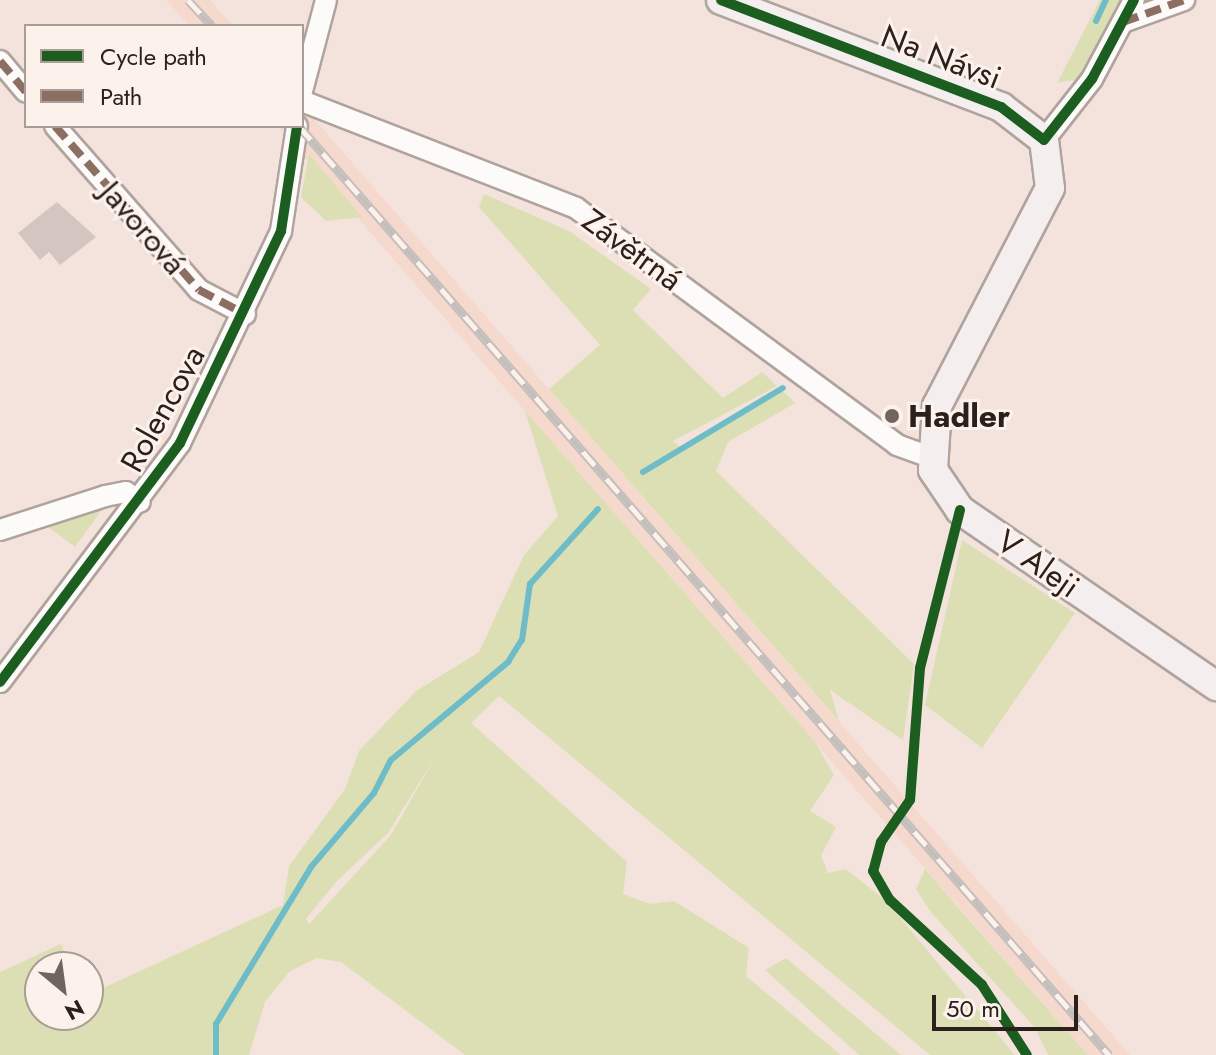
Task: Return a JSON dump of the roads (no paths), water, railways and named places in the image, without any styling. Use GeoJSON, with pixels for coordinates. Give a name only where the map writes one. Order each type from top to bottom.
{"type":"FeatureCollection","features":[{"type":"Feature","properties":{"kind":"street"},"geometry":{"type":"LineString","coordinates":[[304,83],[326,0]]}},
{"type":"Feature","properties":{"kind":"street","name":"Na Návsi"},"geometry":{"type":"LineString","coordinates":[[721,0],[1001,107],[1044,140]]}},
{"type":"Feature","properties":{"kind":"street"},"geometry":{"type":"LineString","coordinates":[[930,457],[937,406],[1050,188],[1044,140],[1073,109],[1134,0]]}},
{"type":"Feature","properties":{"kind":"street"},"geometry":{"type":"LineString","coordinates":[[1123,22],[1184,0]]}},
{"type":"Feature","properties":{"kind":"street"},"geometry":{"type":"LineString","coordinates":[[0,61],[24,90]]}},
{"type":"Feature","properties":{"kind":"street","name":"Závětrná"},"geometry":{"type":"LineString","coordinates":[[304,102],[576,208],[897,445],[930,457]]}},
{"type":"Feature","properties":{"kind":"street","name":"Javorová"},"geometry":{"type":"LineString","coordinates":[[57,128],[199,290],[245,314]]}},
{"type":"Feature","properties":{"kind":"street","name":"Rolencova"},"geometry":{"type":"LineString","coordinates":[[0,682],[140,502],[180,443],[245,314],[281,231],[297,128]]}},
{"type":"Feature","properties":{"kind":"street","name":"V Aleji"},"geometry":{"type":"LineString","coordinates":[[930,457],[960,510],[1216,686]]}},
{"type":"Feature","properties":{"kind":"street"},"geometry":{"type":"LineString","coordinates":[[0,530],[105,496],[126,492],[140,502]]}},
{"type":"Feature","properties":{"kind":"waterway"},"geometry":{"type":"LineString","coordinates":[[1096,21],[1106,0]]}},
{"type":"Feature","properties":{"kind":"waterway"},"geometry":{"type":"LineString","coordinates":[[643,472],[783,388]]}},
{"type":"Feature","properties":{"kind":"waterway"},"geometry":{"type":"LineString","coordinates":[[216,1055],[216,1024],[311,867],[374,793],[391,760],[508,662],[522,640],[530,584],[598,509]]}},
{"type":"Feature","properties":{"kind":"railway"},"geometry":{"type":"LineString","coordinates":[[188,0],[210,24]]}},
{"type":"Feature","properties":{"kind":"railway"},"geometry":{"type":"LineString","coordinates":[[301,128],[1109,1055]]}},
{"type":"Feature","properties":{"kind":"place","name":"Hadler"},"geometry":{"type":"Point","coordinates":[892,416]}}]}
